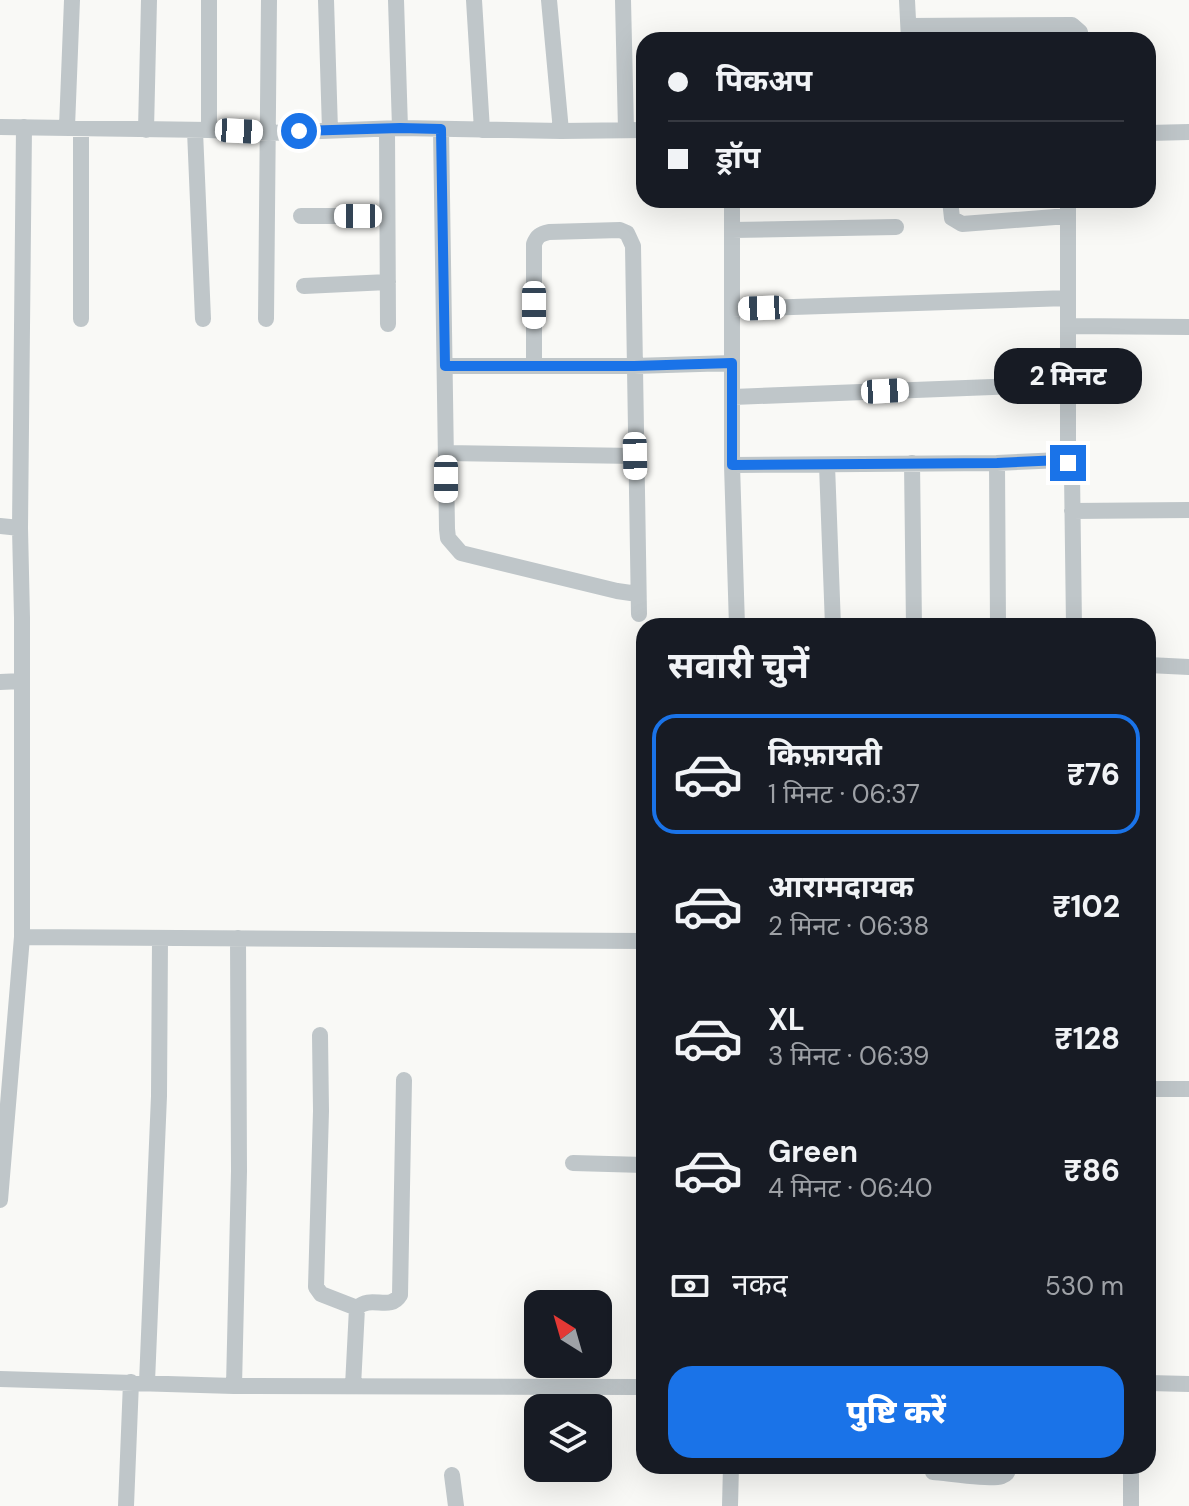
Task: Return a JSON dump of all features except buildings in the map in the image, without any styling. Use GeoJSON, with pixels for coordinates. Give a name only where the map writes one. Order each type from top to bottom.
{"type":"FeatureCollection","features":[{"type":"Feature","properties":{"kind":"street"},"geometry":{"type":"LineString","coordinates":[[72,0],[81,319]]}},
{"type":"Feature","properties":{"kind":"street"},"geometry":{"type":"LineString","coordinates":[[146,130],[149,0]]}},
{"type":"Feature","properties":{"kind":"street"},"geometry":{"type":"LineString","coordinates":[[203,319],[202,130],[209,0]]}},
{"type":"Feature","properties":{"kind":"street"},"geometry":{"type":"LineString","coordinates":[[266,319],[269,0]]}},
{"type":"Feature","properties":{"kind":"street"},"geometry":{"type":"LineString","coordinates":[[326,0],[330,130]]}},
{"type":"Feature","properties":{"kind":"street"},"geometry":{"type":"LineString","coordinates":[[388,324],[387,216],[396,0]]}},
{"type":"Feature","properties":{"kind":"street"},"geometry":{"type":"LineString","coordinates":[[474,0],[482,130]]}},
{"type":"Feature","properties":{"kind":"street"},"geometry":{"type":"LineString","coordinates":[[549,0],[561,131]]}},
{"type":"Feature","properties":{"kind":"street"},"geometry":{"type":"LineString","coordinates":[[623,0],[626,130]]}},
{"type":"Feature","properties":{"kind":"street"},"geometry":{"type":"LineString","coordinates":[[907,0],[909,32]]}},
{"type":"Feature","properties":{"kind":"street"},"geometry":{"type":"LineString","coordinates":[[929,32],[1072,25],[1080,32]]}},
{"type":"Feature","properties":{"kind":"street"},"geometry":{"type":"LineString","coordinates":[[0,127],[269,133],[393,129],[636,130]]}},
{"type":"Feature","properties":{"kind":"street"},"geometry":{"type":"LineString","coordinates":[[0,1200],[22,937],[20,528],[24,127]]}},
{"type":"Feature","properties":{"kind":"street"},"geometry":{"type":"LineString","coordinates":[[441,129],[448,538],[461,553],[638,594]]}},
{"type":"Feature","properties":{"kind":"street"},"geometry":{"type":"LineString","coordinates":[[1156,133],[1189,132]]}},
{"type":"Feature","properties":{"kind":"street"},"geometry":{"type":"LineString","coordinates":[[732,208],[732,465],[737,618]]}},
{"type":"Feature","properties":{"kind":"street"},"geometry":{"type":"LineString","coordinates":[[951,208],[952,218],[962,224],[1068,208],[1068,463],[1072,473],[1074,618]]}},
{"type":"Feature","properties":{"kind":"street"},"geometry":{"type":"LineString","coordinates":[[301,216],[387,216]]}},
{"type":"Feature","properties":{"kind":"street"},"geometry":{"type":"LineString","coordinates":[[732,230],[896,227]]}},
{"type":"Feature","properties":{"kind":"street"},"geometry":{"type":"LineString","coordinates":[[534,366],[534,244],[537,238],[549,232],[620,230],[627,233],[633,246],[639,614]]}},
{"type":"Feature","properties":{"kind":"street"},"geometry":{"type":"LineString","coordinates":[[304,286],[388,282]]}},
{"type":"Feature","properties":{"kind":"street"},"geometry":{"type":"LineString","coordinates":[[732,309],[1068,298]]}},
{"type":"Feature","properties":{"kind":"street"},"geometry":{"type":"LineString","coordinates":[[1068,326],[1189,327]]}},
{"type":"Feature","properties":{"kind":"street"},"geometry":{"type":"LineString","coordinates":[[445,366],[732,363]]}},
{"type":"Feature","properties":{"kind":"street"},"geometry":{"type":"LineString","coordinates":[[733,397],[1068,384]]}},
{"type":"Feature","properties":{"kind":"street"},"geometry":{"type":"LineString","coordinates":[[446,453],[635,456]]}},
{"type":"Feature","properties":{"kind":"street"},"geometry":{"type":"LineString","coordinates":[[732,465],[1061,460],[1068,463]]}},
{"type":"Feature","properties":{"kind":"street"},"geometry":{"type":"LineString","coordinates":[[912,463],[914,618]]}},
{"type":"Feature","properties":{"kind":"street"},"geometry":{"type":"LineString","coordinates":[[997,463],[998,618]]}},
{"type":"Feature","properties":{"kind":"street"},"geometry":{"type":"LineString","coordinates":[[827,465],[833,618]]}},
{"type":"Feature","properties":{"kind":"street"},"geometry":{"type":"LineString","coordinates":[[1072,511],[1189,510]]}},
{"type":"Feature","properties":{"kind":"street"},"geometry":{"type":"LineString","coordinates":[[0,526],[20,528]]}},
{"type":"Feature","properties":{"kind":"street"},"geometry":{"type":"LineString","coordinates":[[1156,665],[1189,667]]}},
{"type":"Feature","properties":{"kind":"street"},"geometry":{"type":"LineString","coordinates":[[0,682],[22,681]]}},
{"type":"Feature","properties":{"kind":"street"},"geometry":{"type":"LineString","coordinates":[[22,937],[636,941]]}},
{"type":"Feature","properties":{"kind":"street"},"geometry":{"type":"LineString","coordinates":[[234,1386],[239,1171],[238,938]]}},
{"type":"Feature","properties":{"kind":"street"},"geometry":{"type":"LineString","coordinates":[[126,1506],[139,1382],[159,1096],[160,939]]}},
{"type":"Feature","properties":{"kind":"street"},"geometry":{"type":"LineString","coordinates":[[0,1002],[17,1001]]}},
{"type":"Feature","properties":{"kind":"street"},"geometry":{"type":"LineString","coordinates":[[320,1035],[316,1287],[321,1294],[357,1308]]}},
{"type":"Feature","properties":{"kind":"street"},"geometry":{"type":"LineString","coordinates":[[353,1386],[357,1308],[362,1303],[393,1303],[398,1301],[400,1295],[404,1080]]}},
{"type":"Feature","properties":{"kind":"street"},"geometry":{"type":"LineString","coordinates":[[1156,1089],[1182,1089],[1189,1102]]}},
{"type":"Feature","properties":{"kind":"street"},"geometry":{"type":"LineString","coordinates":[[573,1163],[636,1165]]}},
{"type":"Feature","properties":{"kind":"street"},"geometry":{"type":"LineString","coordinates":[[0,1379],[234,1386],[636,1387]]}},
{"type":"Feature","properties":{"kind":"street"},"geometry":{"type":"LineString","coordinates":[[1156,1383],[1189,1384]]}},
{"type":"Feature","properties":{"kind":"street"},"geometry":{"type":"LineString","coordinates":[[730,1506],[731,1474]]}},
{"type":"Feature","properties":{"kind":"street"},"geometry":{"type":"LineString","coordinates":[[957,1474],[994,1477],[1005,1474]]}},
{"type":"Feature","properties":{"kind":"street"},"geometry":{"type":"LineString","coordinates":[[1131,1474],[1131,1506]]}},
{"type":"Feature","properties":{"kind":"street"},"geometry":{"type":"LineString","coordinates":[[452,1475],[456,1506]]}},
{"type":"Feature","properties":{"kind":"route"},"geometry":{"type":"LineString","coordinates":[[299,131],[441,129],[445,366],[732,363],[732,465],[1061,460],[1068,463]]}}]}
